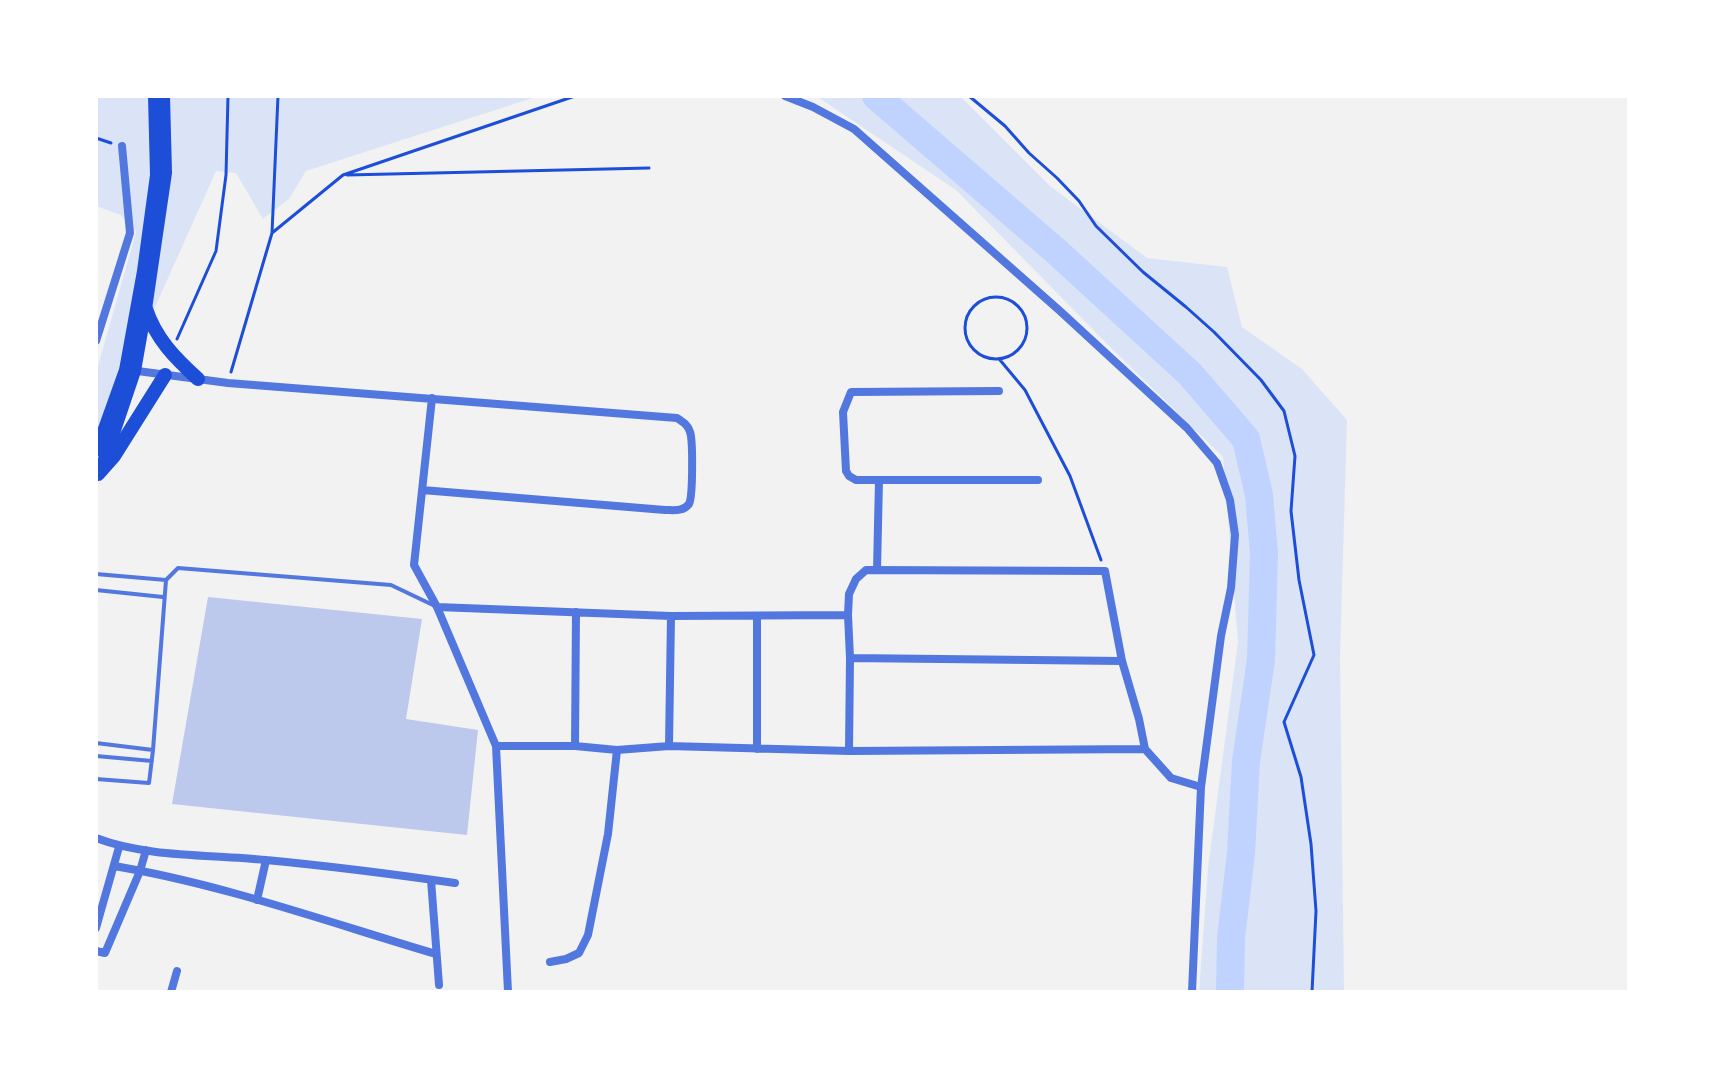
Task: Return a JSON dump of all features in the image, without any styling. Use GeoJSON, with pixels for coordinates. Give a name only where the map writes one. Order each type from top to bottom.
{"type":"FeatureCollection","features":[{"type":"Feature","properties":{"kind":"main road"},"geometry":{"type":"LineString","coordinates":[[96,451],[130,370],[143,271],[161,174],[154,96]]}},
{"type":"Feature","properties":{"kind":"main road"},"geometry":{"type":"LineString","coordinates":[[97,476],[108,451],[146,309],[161,174],[164,96]]}},
{"type":"Feature","properties":{"kind":"main road"},"geometry":{"type":"LineString","coordinates":[[146,309],[152,327],[171,354],[198,379]]}},
{"type":"Feature","properties":{"kind":"main road"},"geometry":{"type":"LineString","coordinates":[[97,476],[114,456],[165,375]]}},
{"type":"Feature","properties":{"kind":"street"},"geometry":{"type":"LineString","coordinates":[[785,96],[854,129],[1071,321],[1187,428],[1217,463],[1230,500],[1235,535],[1231,588],[1221,636],[1201,787],[1192,992]]}},
{"type":"Feature","properties":{"kind":"street"},"geometry":{"type":"LineString","coordinates":[[96,341],[130,233],[122,146]]}},
{"type":"Feature","properties":{"kind":"street"},"geometry":{"type":"LineString","coordinates":[[130,370],[228,383],[677,418],[686,424],[691,434],[692,493],[689,504],[681,510],[422,490]]}},
{"type":"Feature","properties":{"kind":"street"},"geometry":{"type":"LineString","coordinates":[[999,391],[851,392],[843,412],[846,471],[856,480],[1038,480]]}},
{"type":"Feature","properties":{"kind":"street"},"geometry":{"type":"LineString","coordinates":[[432,398],[414,565],[437,607],[496,746],[508,992]]}},
{"type":"Feature","properties":{"kind":"street"},"geometry":{"type":"LineString","coordinates":[[877,570],[879,480]]}},
{"type":"Feature","properties":{"kind":"street"},"geometry":{"type":"LineString","coordinates":[[849,751],[849,594],[856,579],[866,570],[1105,571],[1122,661],[1145,749],[1171,778],[1201,787]]}},
{"type":"Feature","properties":{"kind":"street"},"geometry":{"type":"LineString","coordinates":[[437,607],[671,616],[848,615]]}},
{"type":"Feature","properties":{"kind":"street"},"geometry":{"type":"LineString","coordinates":[[575,746],[576,612]]}},
{"type":"Feature","properties":{"kind":"street"},"geometry":{"type":"LineString","coordinates":[[669,746],[671,616]]}},
{"type":"Feature","properties":{"kind":"street"},"geometry":{"type":"LineString","coordinates":[[757,616],[757,749]]}},
{"type":"Feature","properties":{"kind":"street"},"geometry":{"type":"LineString","coordinates":[[850,658],[1122,661]]}},
{"type":"Feature","properties":{"kind":"street"},"geometry":{"type":"LineString","coordinates":[[496,746],[575,746],[617,750],[669,746],[849,751],[1145,749]]}},
{"type":"Feature","properties":{"kind":"street"},"geometry":{"type":"LineString","coordinates":[[550,962],[579,953],[588,935],[608,834],[617,750]]}},
{"type":"Feature","properties":{"kind":"street"},"geometry":{"type":"LineString","coordinates":[[96,838],[119,847],[266,860],[455,883]]}},
{"type":"Feature","properties":{"kind":"street"},"geometry":{"type":"LineString","coordinates":[[96,928],[119,847]]}},
{"type":"Feature","properties":{"kind":"street"},"geometry":{"type":"LineString","coordinates":[[96,951],[105,953],[146,850]]}},
{"type":"Feature","properties":{"kind":"street"},"geometry":{"type":"LineString","coordinates":[[257,900],[266,860]]}},
{"type":"Feature","properties":{"kind":"street"},"geometry":{"type":"LineString","coordinates":[[114,866],[257,900],[436,954]]}},
{"type":"Feature","properties":{"kind":"street"},"geometry":{"type":"LineString","coordinates":[[431,880],[439,985]]}},
{"type":"Feature","properties":{"kind":"street"},"geometry":{"type":"LineString","coordinates":[[171,992],[177,971]]}},
{"type":"Feature","properties":{"kind":"lane"},"geometry":{"type":"LineString","coordinates":[[96,779],[149,783],[163,597],[166,580],[178,568],[391,585],[437,607]]}},
{"type":"Feature","properties":{"kind":"lane"},"geometry":{"type":"LineString","coordinates":[[96,574],[166,580]]}},
{"type":"Feature","properties":{"kind":"lane"},"geometry":{"type":"LineString","coordinates":[[96,590],[163,597]]}},
{"type":"Feature","properties":{"kind":"lane"},"geometry":{"type":"LineString","coordinates":[[96,743],[153,750]]}},
{"type":"Feature","properties":{"kind":"lane"},"geometry":{"type":"LineString","coordinates":[[96,756],[152,761]]}},
{"type":"Feature","properties":{"kind":"path"},"geometry":{"type":"LineString","coordinates":[[171,354],[216,251],[226,175],[228,96]]}},
{"type":"Feature","properties":{"kind":"path"},"geometry":{"type":"LineString","coordinates":[[228,383],[272,233],[278,96]]}},
{"type":"Feature","properties":{"kind":"path"},"geometry":{"type":"LineString","coordinates":[[272,233],[343,175],[575,96]]}},
{"type":"Feature","properties":{"kind":"path"},"geometry":{"type":"LineString","coordinates":[[96,138],[122,146]]}},
{"type":"Feature","properties":{"kind":"path"},"geometry":{"type":"LineString","coordinates":[[343,175],[649,168]]}},
{"type":"Feature","properties":{"kind":"path"},"geometry":{"type":"LineString","coordinates":[[1000,360],[1019,351],[1028,332],[1024,313],[1009,299],[999,297],[979,302],[972,309],[966,318],[966,339],[979,355],[1000,360],[1025,390],[1070,476],[1105,571]]}},
{"type":"Feature","properties":{"kind":"shaded area"},"geometry":{"type":"Polygon","coordinates":[[[96,96],[539,96],[306,171],[289,199],[263,219],[236,173],[216,171],[96,439],[96,373],[136,232],[121,215],[96,206],[96,96]]]}},
{"type":"Feature","properties":{"kind":"shaded area"},"geometry":{"type":"Polygon","coordinates":[[[816,96],[960,96],[1050,186],[1147,258],[1227,267],[1242,327],[1302,369],[1347,420],[1340,656],[1344,992],[1199,992],[1208,868],[1238,642],[1223,457],[956,190],[816,96]]]}},
{"type":"Feature","properties":{"kind":"building"},"geometry":{"type":"Polygon","coordinates":[[[208,597],[422,619],[406,719],[478,730],[467,835],[172,804],[208,597]]]}},
{"type":"Feature","properties":{"kind":"waterway"},"geometry":{"type":"LineString","coordinates":[[876,96],[1057,252],[1190,374],[1246,439],[1259,495],[1264,553],[1261,660],[1246,761],[1241,853],[1231,938],[1230,992]]}}]}
